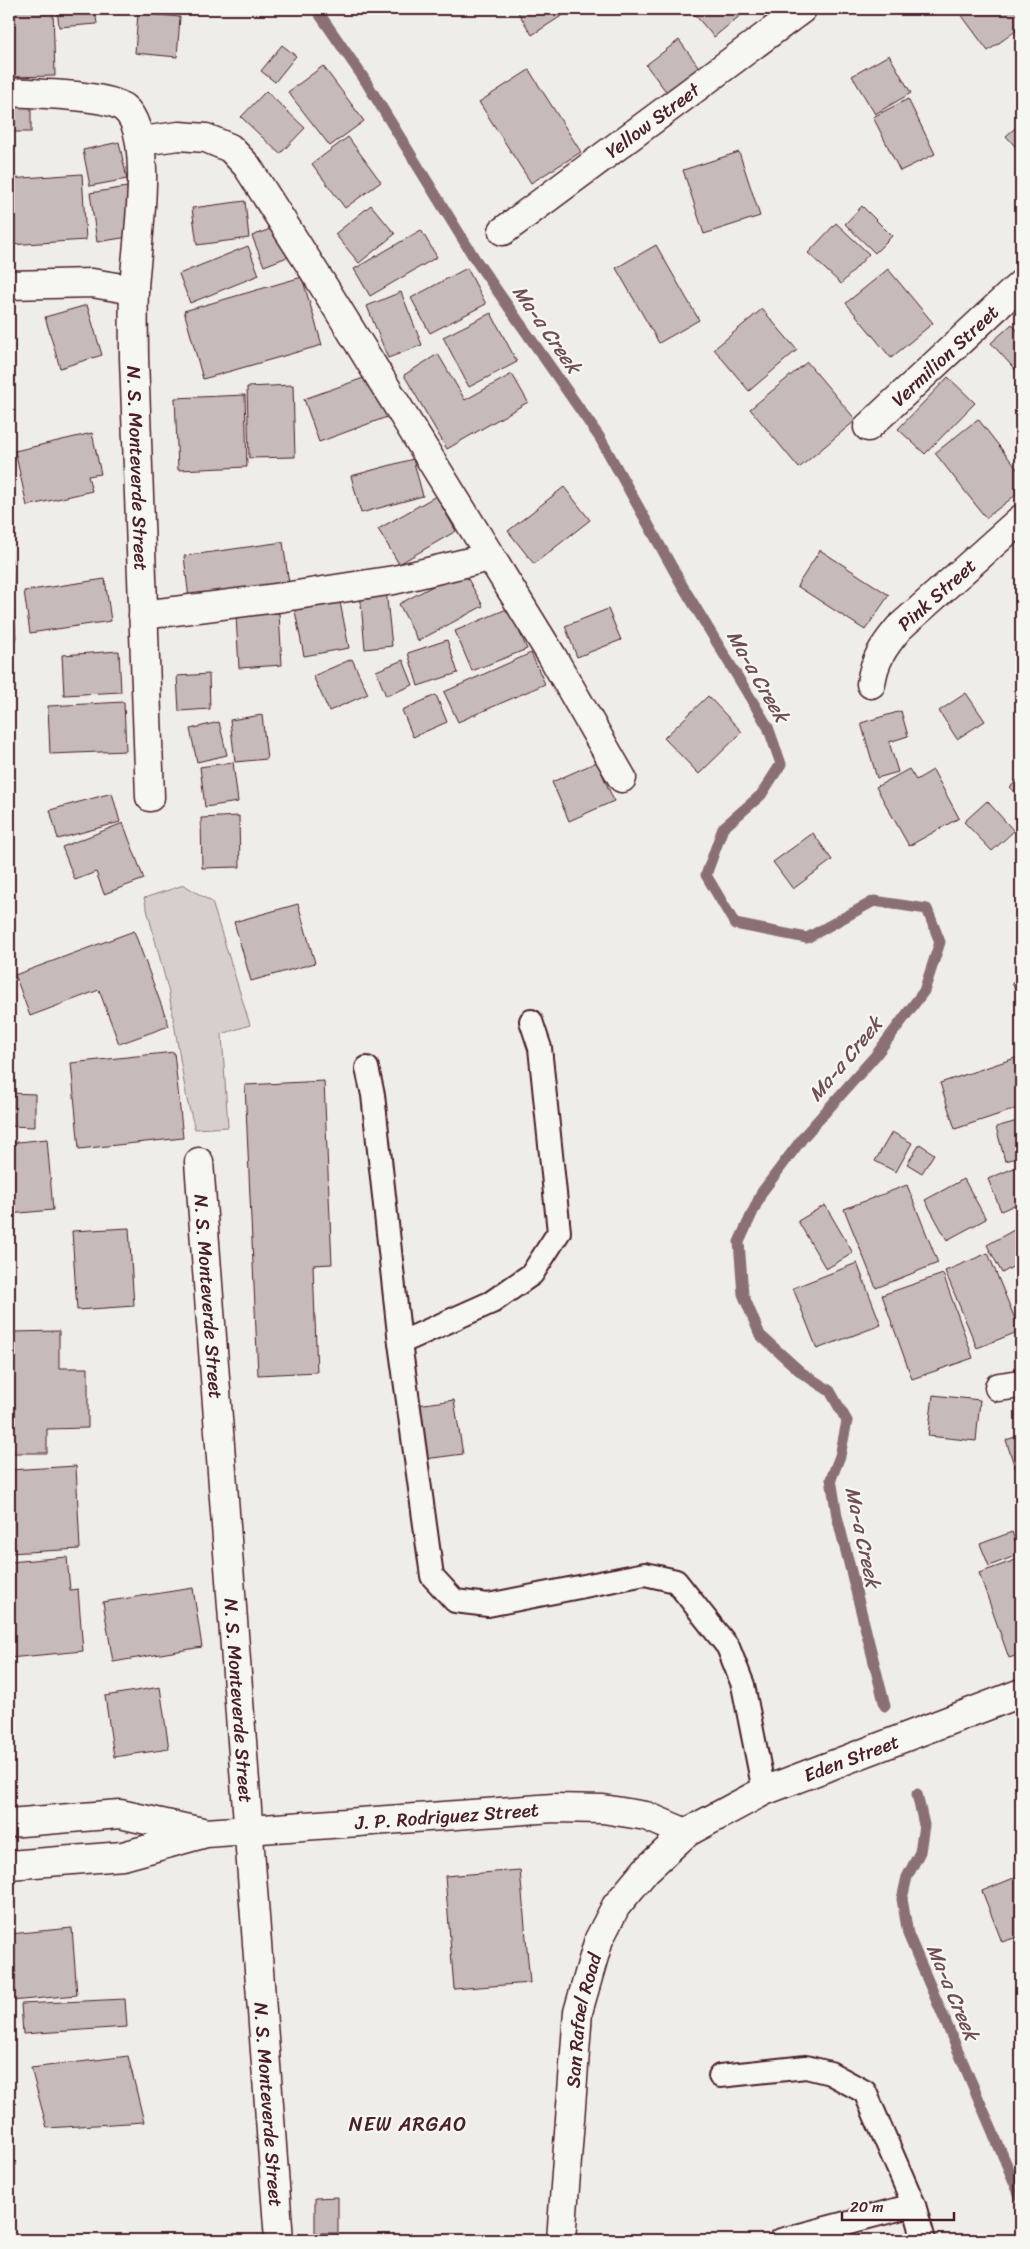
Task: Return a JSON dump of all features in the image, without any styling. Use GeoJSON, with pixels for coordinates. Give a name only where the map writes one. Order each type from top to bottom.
{"type":"FeatureCollection","features":[{"type":"Feature","properties":{"kind":"street","name":"Yellow Street"},"geometry":{"type":"LineString","coordinates":[[503,231],[802,9]]}},
{"type":"Feature","properties":{"kind":"street"},"geometry":{"type":"LineString","coordinates":[[9,92],[108,100],[125,109],[136,125],[141,141],[180,136],[206,138],[230,148],[247,166],[321,282],[552,656],[622,778]]}},
{"type":"Feature","properties":{"kind":"street","name":"N. S. Monteverde Street"},"geometry":{"type":"LineString","coordinates":[[141,141],[142,175],[134,290],[150,797]]}},
{"type":"Feature","properties":{"kind":"street"},"geometry":{"type":"LineString","coordinates":[[9,285],[92,283],[134,290]]}},
{"type":"Feature","properties":{"kind":"street","name":"Vermilion Street"},"geometry":{"type":"LineString","coordinates":[[868,427],[1021,284]]}},
{"type":"Feature","properties":{"kind":"street","name":"Pink Street"},"geometry":{"type":"LineString","coordinates":[[871,684],[873,666],[882,648],[899,628],[1021,519]]}},
{"type":"Feature","properties":{"kind":"street"},"geometry":{"type":"LineString","coordinates":[[143,615],[284,597],[394,580],[490,557]]}},
{"type":"Feature","properties":{"kind":"street","name":"N. S. Monteverde Street"},"geometry":{"type":"LineString","coordinates":[[199,1162],[247,1831],[279,2240]]}},
{"type":"Feature","properties":{"kind":"street","name":"Eden Street"},"geometry":{"type":"LineString","coordinates":[[686,1833],[764,1791],[1021,1693]]}},
{"type":"Feature","properties":{"kind":"street","name":"J. P. Rodriguez Street"},"geometry":{"type":"LineString","coordinates":[[9,1865],[123,1856],[206,1833],[553,1808],[603,1809],[646,1816],[686,1833]]}},
{"type":"Feature","properties":{"kind":"street","name":"J. P. Rodriguez Street"},"geometry":{"type":"LineString","coordinates":[[9,1823],[120,1814],[206,1833]]}},
{"type":"Feature","properties":{"kind":"street","name":"San Rafael Road"},"geometry":{"type":"LineString","coordinates":[[561,2240],[578,2012],[586,1977],[599,1939],[616,1906],[646,1870],[686,1833]]}},
{"type":"Feature","properties":{"kind":"lane"},"geometry":{"type":"LineString","coordinates":[[400,1343],[492,1302],[524,1280],[532,1274],[559,1232],[540,1048],[531,1021]]}},
{"type":"Feature","properties":{"kind":"lane"},"geometry":{"type":"LineString","coordinates":[[367,1068],[373,1095],[400,1343],[432,1576],[455,1600],[488,1605],[645,1574],[676,1581],[728,1647],[743,1685],[764,1791]]}},
{"type":"Feature","properties":{"kind":"lane"},"geometry":{"type":"LineString","coordinates":[[720,2076],[806,2067],[830,2073],[865,2092],[914,2205],[924,2240]]}},
{"type":"Feature","properties":{"kind":"lane"},"geometry":{"type":"LineString","coordinates":[[781,2240],[914,2205]]}},
{"type":"Feature","properties":{"kind":"shaded area"},"geometry":{"type":"Polygon","coordinates":[[[184,885],[212,902],[250,1025],[222,1034],[228,1127],[195,1129],[187,1100],[169,993],[144,898],[184,885]]]}},
{"type":"Feature","properties":{"kind":"building"},"geometry":{"type":"Polygon","coordinates":[[[9,9],[53,9],[55,76],[9,77],[9,9]]]}},
{"type":"Feature","properties":{"kind":"building"},"geometry":{"type":"Polygon","coordinates":[[[57,9],[95,9],[97,24],[59,27],[57,9]]]}},
{"type":"Feature","properties":{"kind":"building"},"geometry":{"type":"Polygon","coordinates":[[[516,9],[564,9],[566,13],[532,35],[516,9]]]}},
{"type":"Feature","properties":{"kind":"building"},"geometry":{"type":"Polygon","coordinates":[[[690,9],[748,9],[714,37],[690,9]]]}},
{"type":"Feature","properties":{"kind":"building"},"geometry":{"type":"Polygon","coordinates":[[[957,9],[1021,9],[1021,27],[988,51],[957,9]]]}},
{"type":"Feature","properties":{"kind":"building"},"geometry":{"type":"Polygon","coordinates":[[[138,13],[180,17],[177,57],[135,53],[138,13]]]}},
{"type":"Feature","properties":{"kind":"building"},"geometry":{"type":"Polygon","coordinates":[[[679,40],[701,70],[668,94],[646,65],[679,40]]]}},
{"type":"Feature","properties":{"kind":"building"},"geometry":{"type":"Polygon","coordinates":[[[282,45],[296,56],[275,82],[261,71],[282,45]]]}},
{"type":"Feature","properties":{"kind":"building"},"geometry":{"type":"Polygon","coordinates":[[[889,55],[911,93],[875,114],[852,76],[889,55]]]}},
{"type":"Feature","properties":{"kind":"building"},"geometry":{"type":"Polygon","coordinates":[[[323,66],[364,121],[330,146],[288,92],[323,66]]]}},
{"type":"Feature","properties":{"kind":"building"},"geometry":{"type":"Polygon","coordinates":[[[529,70],[581,152],[531,183],[479,102],[529,70]]]}},
{"type":"Feature","properties":{"kind":"building"},"geometry":{"type":"Polygon","coordinates":[[[266,91],[305,128],[280,154],[241,117],[266,91]]]}},
{"type":"Feature","properties":{"kind":"building"},"geometry":{"type":"Polygon","coordinates":[[[9,96],[31,96],[31,132],[9,132],[9,96]]]}},
{"type":"Feature","properties":{"kind":"building"},"geometry":{"type":"Polygon","coordinates":[[[908,99],[935,154],[900,171],[873,117],[908,99]]]}},
{"type":"Feature","properties":{"kind":"building"},"geometry":{"type":"Polygon","coordinates":[[[1021,123],[1021,153],[1006,136],[1021,123]]]}},
{"type":"Feature","properties":{"kind":"building"},"geometry":{"type":"Polygon","coordinates":[[[348,137],[381,182],[345,208],[312,164],[348,137]]]}},
{"type":"Feature","properties":{"kind":"building"},"geometry":{"type":"Polygon","coordinates":[[[119,142],[127,179],[90,186],[83,150],[119,142]]]}},
{"type":"Feature","properties":{"kind":"building"},"geometry":{"type":"Polygon","coordinates":[[[739,152],[760,216],[704,234],[683,170],[739,152]]]}},
{"type":"Feature","properties":{"kind":"building"},"geometry":{"type":"Polygon","coordinates":[[[82,174],[86,240],[9,245],[9,179],[82,174]]]}},
{"type":"Feature","properties":{"kind":"building"},"geometry":{"type":"Polygon","coordinates":[[[127,187],[135,236],[97,242],[90,193],[127,187]]]}},
{"type":"Feature","properties":{"kind":"building"},"geometry":{"type":"Polygon","coordinates":[[[245,201],[249,238],[197,245],[192,208],[245,201]]]}},
{"type":"Feature","properties":{"kind":"building"},"geometry":{"type":"Polygon","coordinates":[[[371,205],[395,234],[359,263],[335,234],[371,205]]]}},
{"type":"Feature","properties":{"kind":"building"},"geometry":{"type":"Polygon","coordinates":[[[862,206],[892,236],[875,253],[845,224],[862,206]]]}},
{"type":"Feature","properties":{"kind":"building"},"geometry":{"type":"Polygon","coordinates":[[[836,223],[869,254],[841,284],[808,253],[836,223]]]}},
{"type":"Feature","properties":{"kind":"building"},"geometry":{"type":"Polygon","coordinates":[[[278,226],[290,256],[264,266],[252,236],[278,226]]]}},
{"type":"Feature","properties":{"kind":"building"},"geometry":{"type":"Polygon","coordinates":[[[421,230],[437,257],[370,296],[354,269],[421,230]]]}},
{"type":"Feature","properties":{"kind":"building"},"geometry":{"type":"Polygon","coordinates":[[[656,245],[699,320],[659,343],[616,268],[656,245]]]}},
{"type":"Feature","properties":{"kind":"building"},"geometry":{"type":"Polygon","coordinates":[[[248,246],[259,275],[190,303],[179,274],[248,246]]]}},
{"type":"Feature","properties":{"kind":"building"},"geometry":{"type":"Polygon","coordinates":[[[467,268],[486,304],[430,333],[411,298],[467,268]]]}},
{"type":"Feature","properties":{"kind":"building"},"geometry":{"type":"Polygon","coordinates":[[[888,269],[933,323],[891,358],[846,303],[888,269]]]}},
{"type":"Feature","properties":{"kind":"building"},"geometry":{"type":"Polygon","coordinates":[[[302,277],[322,345],[203,379],[184,311],[302,277]]]}},
{"type":"Feature","properties":{"kind":"building"},"geometry":{"type":"Polygon","coordinates":[[[401,292],[422,345],[388,358],[367,306],[401,292]]]}},
{"type":"Feature","properties":{"kind":"building"},"geometry":{"type":"Polygon","coordinates":[[[87,305],[102,355],[60,368],[45,317],[87,305]]]}},
{"type":"Feature","properties":{"kind":"building"},"geometry":{"type":"Polygon","coordinates":[[[762,309],[797,350],[749,391],[714,349],[762,309]]]}},
{"type":"Feature","properties":{"kind":"building"},"geometry":{"type":"Polygon","coordinates":[[[491,313],[517,362],[469,387],[443,337],[491,313]]]}},
{"type":"Feature","properties":{"kind":"building"},"geometry":{"type":"Polygon","coordinates":[[[1012,324],[1021,335],[1021,376],[991,343],[1012,324]]]}},
{"type":"Feature","properties":{"kind":"building"},"geometry":{"type":"Polygon","coordinates":[[[438,354],[465,400],[512,374],[528,402],[447,449],[404,375],[438,354]]]}},
{"type":"Feature","properties":{"kind":"building"},"geometry":{"type":"Polygon","coordinates":[[[807,362],[856,420],[799,468],[750,409],[807,362]]]}},
{"type":"Feature","properties":{"kind":"building"},"geometry":{"type":"Polygon","coordinates":[[[372,375],[387,417],[319,442],[304,399],[372,375]]]}},
{"type":"Feature","properties":{"kind":"building"},"geometry":{"type":"Polygon","coordinates":[[[948,377],[975,403],[925,454],[898,429],[948,377]]]}},
{"type":"Feature","properties":{"kind":"building"},"geometry":{"type":"Polygon","coordinates":[[[293,385],[295,457],[249,458],[247,387],[293,385]]]}},
{"type":"Feature","properties":{"kind":"building"},"geometry":{"type":"Polygon","coordinates":[[[245,395],[247,467],[178,470],[175,398],[245,395]]]}},
{"type":"Feature","properties":{"kind":"building"},"geometry":{"type":"Polygon","coordinates":[[[978,419],[1021,474],[1021,491],[986,518],[935,453],[978,419]]]}},
{"type":"Feature","properties":{"kind":"building"},"geometry":{"type":"Polygon","coordinates":[[[92,433],[101,474],[88,476],[92,491],[27,506],[15,451],[92,433]]]}},
{"type":"Feature","properties":{"kind":"building"},"geometry":{"type":"Polygon","coordinates":[[[413,459],[423,496],[361,513],[351,476],[413,459]]]}},
{"type":"Feature","properties":{"kind":"building"},"geometry":{"type":"Polygon","coordinates":[[[564,487],[590,520],[534,564],[508,531],[564,487]]]}},
{"type":"Feature","properties":{"kind":"building"},"geometry":{"type":"Polygon","coordinates":[[[436,496],[456,531],[399,564],[378,529],[436,496]]]}},
{"type":"Feature","properties":{"kind":"building"},"geometry":{"type":"Polygon","coordinates":[[[283,542],[289,584],[189,599],[184,556],[283,542]]]}},
{"type":"Feature","properties":{"kind":"building"},"geometry":{"type":"Polygon","coordinates":[[[820,550],[889,595],[865,630],[797,586],[820,550]]]}},
{"type":"Feature","properties":{"kind":"building"},"geometry":{"type":"Polygon","coordinates":[[[9,558],[11,558],[16,640],[9,641],[9,558]]]}},
{"type":"Feature","properties":{"kind":"building"},"geometry":{"type":"Polygon","coordinates":[[[463,570],[483,606],[418,641],[399,604],[463,570]]]}},
{"type":"Feature","properties":{"kind":"building"},"geometry":{"type":"Polygon","coordinates":[[[105,579],[111,621],[30,633],[24,591],[105,579]]]}},
{"type":"Feature","properties":{"kind":"building"},"geometry":{"type":"Polygon","coordinates":[[[386,590],[392,646],[365,649],[360,592],[386,590]]]}},
{"type":"Feature","properties":{"kind":"building"},"geometry":{"type":"Polygon","coordinates":[[[339,597],[349,648],[304,656],[294,606],[339,597]]]}},
{"type":"Feature","properties":{"kind":"building"},"geometry":{"type":"Polygon","coordinates":[[[509,608],[527,649],[472,671],[455,631],[509,608]]]}},
{"type":"Feature","properties":{"kind":"building"},"geometry":{"type":"Polygon","coordinates":[[[608,609],[621,640],[577,657],[565,626],[608,609]]]}},
{"type":"Feature","properties":{"kind":"building"},"geometry":{"type":"Polygon","coordinates":[[[279,613],[282,665],[239,668],[236,616],[279,613]]]}},
{"type":"Feature","properties":{"kind":"building"},"geometry":{"type":"Polygon","coordinates":[[[447,640],[458,673],[418,686],[408,653],[447,640]]]}},
{"type":"Feature","properties":{"kind":"building"},"geometry":{"type":"Polygon","coordinates":[[[119,651],[121,692],[64,695],[62,655],[119,651]]]}},
{"type":"Feature","properties":{"kind":"building"},"geometry":{"type":"Polygon","coordinates":[[[531,653],[545,684],[458,722],[444,692],[531,653]]]}},
{"type":"Feature","properties":{"kind":"building"},"geometry":{"type":"Polygon","coordinates":[[[352,659],[368,694],[329,711],[313,676],[352,659]]]}},
{"type":"Feature","properties":{"kind":"building"},"geometry":{"type":"Polygon","coordinates":[[[403,660],[413,685],[386,696],[376,671],[403,660]]]}},
{"type":"Feature","properties":{"kind":"building"},"geometry":{"type":"Polygon","coordinates":[[[209,674],[210,709],[179,711],[177,676],[209,674]]]}},
{"type":"Feature","properties":{"kind":"building"},"geometry":{"type":"Polygon","coordinates":[[[966,693],[985,721],[957,739],[939,711],[966,693]]]}},
{"type":"Feature","properties":{"kind":"building"},"geometry":{"type":"Polygon","coordinates":[[[436,695],[447,722],[413,737],[402,710],[436,695]]]}},
{"type":"Feature","properties":{"kind":"building"},"geometry":{"type":"Polygon","coordinates":[[[708,696],[742,732],[699,774],[664,738],[708,696]]]}},
{"type":"Feature","properties":{"kind":"building"},"geometry":{"type":"Polygon","coordinates":[[[124,702],[126,751],[50,754],[48,706],[124,702]]]}},
{"type":"Feature","properties":{"kind":"building"},"geometry":{"type":"Polygon","coordinates":[[[901,711],[908,736],[889,742],[898,772],[877,778],[861,723],[901,711]]]}},
{"type":"Feature","properties":{"kind":"building"},"geometry":{"type":"Polygon","coordinates":[[[262,715],[267,759],[235,762],[230,720],[262,715]]]}},
{"type":"Feature","properties":{"kind":"building"},"geometry":{"type":"Polygon","coordinates":[[[219,722],[227,755],[197,762],[190,729],[219,722]]]}},
{"type":"Feature","properties":{"kind":"building"},"geometry":{"type":"Polygon","coordinates":[[[233,762],[238,802],[205,807],[200,767],[233,762]]]}},
{"type":"Feature","properties":{"kind":"building"},"geometry":{"type":"Polygon","coordinates":[[[597,762],[614,801],[569,821],[552,782],[597,762]]]}},
{"type":"Feature","properties":{"kind":"building"},"geometry":{"type":"Polygon","coordinates":[[[909,769],[916,780],[933,770],[959,818],[909,846],[876,787],[909,769]]]}},
{"type":"Feature","properties":{"kind":"building"},"geometry":{"type":"Polygon","coordinates":[[[1021,777],[1021,799],[1010,787],[1021,777]]]}},
{"type":"Feature","properties":{"kind":"building"},"geometry":{"type":"Polygon","coordinates":[[[112,793],[120,822],[58,839],[50,810],[112,793]]]}},
{"type":"Feature","properties":{"kind":"building"},"geometry":{"type":"Polygon","coordinates":[[[987,801],[1014,831],[992,851],[964,822],[987,801]]]}},
{"type":"Feature","properties":{"kind":"building"},"geometry":{"type":"Polygon","coordinates":[[[239,816],[240,867],[202,868],[201,818],[239,816]]]}},
{"type":"Feature","properties":{"kind":"building"},"geometry":{"type":"Polygon","coordinates":[[[123,823],[144,879],[104,894],[96,872],[75,880],[62,847],[123,823]]]}},
{"type":"Feature","properties":{"kind":"building"},"geometry":{"type":"Polygon","coordinates":[[[813,833],[832,860],[793,889],[773,862],[813,833]]]}},
{"type":"Feature","properties":{"kind":"building"},"geometry":{"type":"Polygon","coordinates":[[[298,904],[315,963],[251,981],[234,922],[298,904]]]}},
{"type":"Feature","properties":{"kind":"building"},"geometry":{"type":"Polygon","coordinates":[[[134,931],[169,1026],[119,1044],[99,990],[30,1016],[15,975],[134,931]]]}},
{"type":"Feature","properties":{"kind":"building"},"geometry":{"type":"Polygon","coordinates":[[[1021,979],[1021,1001],[1012,983],[1021,979]]]}},
{"type":"Feature","properties":{"kind":"building"},"geometry":{"type":"Polygon","coordinates":[[[174,1052],[183,1138],[79,1149],[71,1063],[174,1052]]]}},
{"type":"Feature","properties":{"kind":"building"},"geometry":{"type":"Polygon","coordinates":[[[1021,1056],[1021,1107],[955,1129],[940,1083],[1021,1056]]]}},
{"type":"Feature","properties":{"kind":"building"},"geometry":{"type":"Polygon","coordinates":[[[324,1081],[332,1264],[313,1265],[317,1372],[258,1375],[245,1085],[324,1081]]]}},
{"type":"Feature","properties":{"kind":"building"},"geometry":{"type":"Polygon","coordinates":[[[9,1093],[35,1094],[35,1127],[9,1126],[9,1093]]]}},
{"type":"Feature","properties":{"kind":"building"},"geometry":{"type":"Polygon","coordinates":[[[1021,1120],[1021,1157],[1005,1161],[996,1127],[1021,1120]]]}},
{"type":"Feature","properties":{"kind":"building"},"geometry":{"type":"Polygon","coordinates":[[[892,1132],[912,1143],[896,1172],[875,1161],[892,1132]]]}},
{"type":"Feature","properties":{"kind":"building"},"geometry":{"type":"Polygon","coordinates":[[[47,1139],[53,1210],[9,1214],[9,1143],[47,1139]]]}},
{"type":"Feature","properties":{"kind":"building"},"geometry":{"type":"Polygon","coordinates":[[[920,1144],[934,1154],[922,1173],[907,1164],[920,1144]]]}},
{"type":"Feature","properties":{"kind":"building"},"geometry":{"type":"Polygon","coordinates":[[[1021,1165],[1021,1202],[1001,1211],[988,1179],[1021,1165]]]}},
{"type":"Feature","properties":{"kind":"building"},"geometry":{"type":"Polygon","coordinates":[[[964,1179],[986,1219],[947,1240],[925,1200],[964,1179]]]}},
{"type":"Feature","properties":{"kind":"building"},"geometry":{"type":"Polygon","coordinates":[[[907,1185],[938,1263],[876,1288],[844,1209],[907,1185]]]}},
{"type":"Feature","properties":{"kind":"building"},"geometry":{"type":"Polygon","coordinates":[[[825,1205],[853,1253],[826,1269],[798,1221],[825,1205]]]}},
{"type":"Feature","properties":{"kind":"building"},"geometry":{"type":"Polygon","coordinates":[[[1021,1226],[1021,1262],[1002,1273],[987,1245],[1021,1226]]]}},
{"type":"Feature","properties":{"kind":"building"},"geometry":{"type":"Polygon","coordinates":[[[129,1228],[134,1306],[77,1310],[72,1231],[129,1228]]]}},
{"type":"Feature","properties":{"kind":"building"},"geometry":{"type":"Polygon","coordinates":[[[988,1253],[1020,1331],[977,1348],[945,1271],[988,1253]]]}},
{"type":"Feature","properties":{"kind":"building"},"geometry":{"type":"Polygon","coordinates":[[[857,1263],[881,1325],[817,1349],[793,1288],[857,1263]]]}},
{"type":"Feature","properties":{"kind":"building"},"geometry":{"type":"Polygon","coordinates":[[[943,1274],[973,1358],[912,1379],[882,1295],[943,1274]]]}},
{"type":"Feature","properties":{"kind":"building"},"geometry":{"type":"Polygon","coordinates":[[[9,1328],[12,1328],[13,1332],[59,1331],[59,1368],[88,1368],[88,1428],[47,1429],[47,1453],[9,1453],[9,1328]]]}},
{"type":"Feature","properties":{"kind":"building"},"geometry":{"type":"Polygon","coordinates":[[[933,1395],[980,1400],[976,1441],[928,1436],[933,1395]]]}},
{"type":"Feature","properties":{"kind":"building"},"geometry":{"type":"Polygon","coordinates":[[[454,1400],[463,1454],[425,1459],[417,1405],[454,1400]]]}},
{"type":"Feature","properties":{"kind":"building"},"geometry":{"type":"Polygon","coordinates":[[[1021,1435],[1021,1466],[1015,1468],[1006,1440],[1021,1435]]]}},
{"type":"Feature","properties":{"kind":"building"},"geometry":{"type":"Polygon","coordinates":[[[76,1466],[80,1549],[9,1553],[9,1470],[76,1466]]]}},
{"type":"Feature","properties":{"kind":"building"},"geometry":{"type":"Polygon","coordinates":[[[1012,1532],[1020,1554],[989,1566],[980,1544],[1012,1532]]]}},
{"type":"Feature","properties":{"kind":"building"},"geometry":{"type":"Polygon","coordinates":[[[67,1557],[70,1590],[78,1589],[83,1651],[9,1658],[9,1562],[67,1557]]]}},
{"type":"Feature","properties":{"kind":"building"},"geometry":{"type":"Polygon","coordinates":[[[1021,1558],[1021,1654],[1009,1658],[979,1573],[1021,1558]]]}},
{"type":"Feature","properties":{"kind":"building"},"geometry":{"type":"Polygon","coordinates":[[[193,1588],[202,1647],[113,1662],[103,1602],[193,1588]]]}},
{"type":"Feature","properties":{"kind":"building"},"geometry":{"type":"Polygon","coordinates":[[[160,1687],[169,1749],[114,1757],[105,1696],[160,1687]]]}},
{"type":"Feature","properties":{"kind":"building"},"geometry":{"type":"Polygon","coordinates":[[[520,1870],[530,1983],[454,1989],[445,1876],[520,1870]]]}},
{"type":"Feature","properties":{"kind":"building"},"geometry":{"type":"Polygon","coordinates":[[[1021,1875],[1021,1936],[1002,1942],[982,1891],[1021,1875]]]}},
{"type":"Feature","properties":{"kind":"building"},"geometry":{"type":"Polygon","coordinates":[[[72,1928],[77,1995],[11,2001],[9,1934],[72,1928]]]}},
{"type":"Feature","properties":{"kind":"building"},"geometry":{"type":"Polygon","coordinates":[[[125,1999],[127,2027],[23,2034],[21,2004],[125,1999]]]}},
{"type":"Feature","properties":{"kind":"building"},"geometry":{"type":"Polygon","coordinates":[[[128,2056],[144,2122],[47,2128],[31,2068],[128,2056]]]}},
{"type":"Feature","properties":{"kind":"building"},"geometry":{"type":"Polygon","coordinates":[[[338,2197],[338,2233],[315,2233],[315,2198],[338,2197]]]}},
{"type":"Feature","properties":{"kind":"waterway","name":"Ma-a Creek"},"geometry":{"type":"LineString","coordinates":[[316,9],[363,77],[475,259],[600,438],[682,585],[768,727],[781,764],[761,795],[723,828],[706,875],[735,924],[807,938],[874,901],[927,909],[940,942],[924,991],[876,1055],[805,1135],[762,1192],[739,1242],[743,1294],[760,1335],[802,1373],[830,1391],[847,1421],[840,1456],[831,1479],[837,1516],[885,1706]]}},
{"type":"Feature","properties":{"kind":"waterway","name":"Ma-a Creek"},"geometry":{"type":"LineString","coordinates":[[917,1794],[924,1825],[920,1852],[907,1877],[902,1899],[908,1934],[1021,2198]]}},
{"type":"Feature","properties":{"kind":"district","name":"NEW ARGAO"},"geometry":{"type":"Point","coordinates":[408,2124]}}]}
